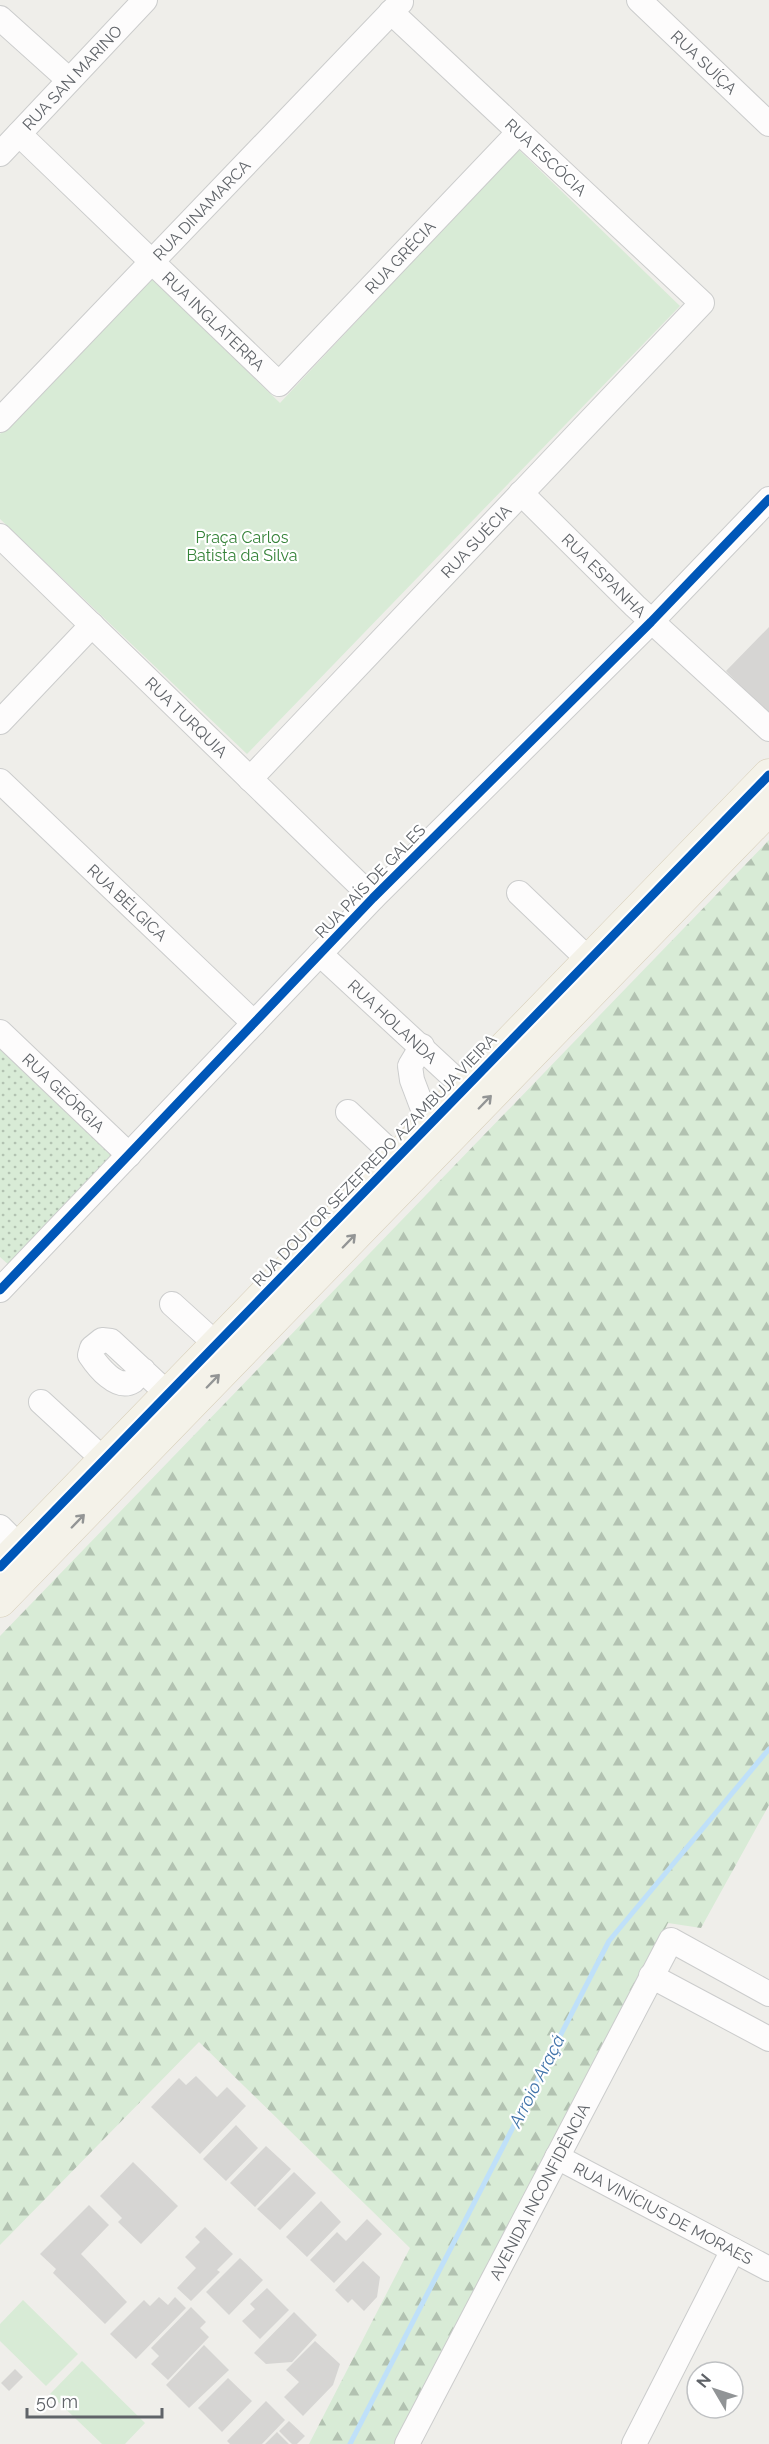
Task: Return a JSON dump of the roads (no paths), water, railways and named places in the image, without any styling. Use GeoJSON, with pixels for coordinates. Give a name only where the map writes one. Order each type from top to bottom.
{"type":"FeatureCollection","features":[{"type":"Feature","properties":{"kind":"main road","name":"RUA DOUTOR SEZEFREDO AZAMBUJA VIEIRA"},"geometry":{"type":"LineString","coordinates":[[9,1565],[104,1460],[769,775]]}},
{"type":"Feature","properties":{"kind":"main road","name":"RUA DOUTOR SEZEFREDO AZAMBUJA VIEIRA"},"geometry":{"type":"LineString","coordinates":[[9,1565],[769,809]]}},
{"type":"Feature","properties":{"kind":"street","name":"RUA SAN MARINO"},"geometry":{"type":"LineString","coordinates":[[0,154],[145,0]]}},
{"type":"Feature","properties":{"kind":"street","name":"RUA SUÍÇA"},"geometry":{"type":"LineString","coordinates":[[639,0],[769,124]]}},
{"type":"Feature","properties":{"kind":"street","name":"RUA ESCÓCIA"},"geometry":{"type":"LineString","coordinates":[[397,6],[519,132],[702,303]]}},
{"type":"Feature","properties":{"kind":"street","name":"RUA DINAMARCA"},"geometry":{"type":"LineString","coordinates":[[0,420],[397,6]]}},
{"type":"Feature","properties":{"kind":"street"},"geometry":{"type":"LineString","coordinates":[[0,18],[69,80]]}},
{"type":"Feature","properties":{"kind":"street","name":"RUA GRÉCIA"},"geometry":{"type":"LineString","coordinates":[[279,384],[519,132]]}},
{"type":"Feature","properties":{"kind":"street","name":"RUA INGLATERRA"},"geometry":{"type":"LineString","coordinates":[[19,134],[279,384]]}},
{"type":"Feature","properties":{"kind":"street","name":"RUA SUÉCIA"},"geometry":{"type":"LineString","coordinates":[[250,778],[702,303]]}},
{"type":"Feature","properties":{"kind":"street","name":"RUA ESPANHA"},"geometry":{"type":"LineString","coordinates":[[521,493],[651,622],[769,729]]}},
{"type":"Feature","properties":{"kind":"street","name":"RUA PAÍS DE GALES"},"geometry":{"type":"LineString","coordinates":[[3,1283],[129,1155],[373,898],[651,622],[769,499]]}},
{"type":"Feature","properties":{"kind":"street","name":"RUA TURQUIA"},"geometry":{"type":"LineString","coordinates":[[0,536],[373,898]]}},
{"type":"Feature","properties":{"kind":"street"},"geometry":{"type":"LineString","coordinates":[[0,722],[92,625]]}},
{"type":"Feature","properties":{"kind":"street","name":"RUA BÉLGICA"},"geometry":{"type":"LineString","coordinates":[[0,781],[254,1023]]}},
{"type":"Feature","properties":{"kind":"street"},"geometry":{"type":"LineString","coordinates":[[519,892],[589,960]]}},
{"type":"Feature","properties":{"kind":"street","name":"RUA HOLANDA"},"geometry":{"type":"LineString","coordinates":[[320,954],[465,1088]]}},
{"type":"Feature","properties":{"kind":"street","name":"RUA GEÓRGIA"},"geometry":{"type":"LineString","coordinates":[[0,1032],[129,1155]]}},
{"type":"Feature","properties":{"kind":"street"},"geometry":{"type":"LineString","coordinates":[[422,1046],[410,1066],[412,1080],[429,1125]]}},
{"type":"Feature","properties":{"kind":"street"},"geometry":{"type":"LineString","coordinates":[[348,1112],[397,1158]]}},
{"type":"Feature","properties":{"kind":"street"},"geometry":{"type":"LineString","coordinates":[[172,1304],[216,1344]]}},
{"type":"Feature","properties":{"kind":"street"},"geometry":{"type":"LineString","coordinates":[[143,1370],[168,1394]]}},
{"type":"Feature","properties":{"kind":"street"},"geometry":{"type":"LineString","coordinates":[[41,1402],[104,1460]]}},
{"type":"Feature","properties":{"kind":"street","name":"AVENIDA INCONFIDÊNCIA"},"geometry":{"type":"LineString","coordinates":[[408,2444],[671,1940],[769,1994]]}},
{"type":"Feature","properties":{"kind":"street"},"geometry":{"type":"LineString","coordinates":[[651,1976],[769,2039]]}},
{"type":"Feature","properties":{"kind":"street","name":"RUA VINÍCIUS DE MORAES"},"geometry":{"type":"LineString","coordinates":[[557,2157],[769,2269]]}},
{"type":"Feature","properties":{"kind":"street"},"geometry":{"type":"LineString","coordinates":[[634,2444],[733,2250]]}},
{"type":"Feature","properties":{"kind":"waterway","name":"Arroio Araçá"},"geometry":{"type":"LineString","coordinates":[[350,2444],[609,1941],[769,1749]]}},
{"type":"Feature","properties":{"kind":"park label","name":"Praça Carlos Batista da Silva"},"geometry":{"type":"Point","coordinates":[242,546]}}]}
